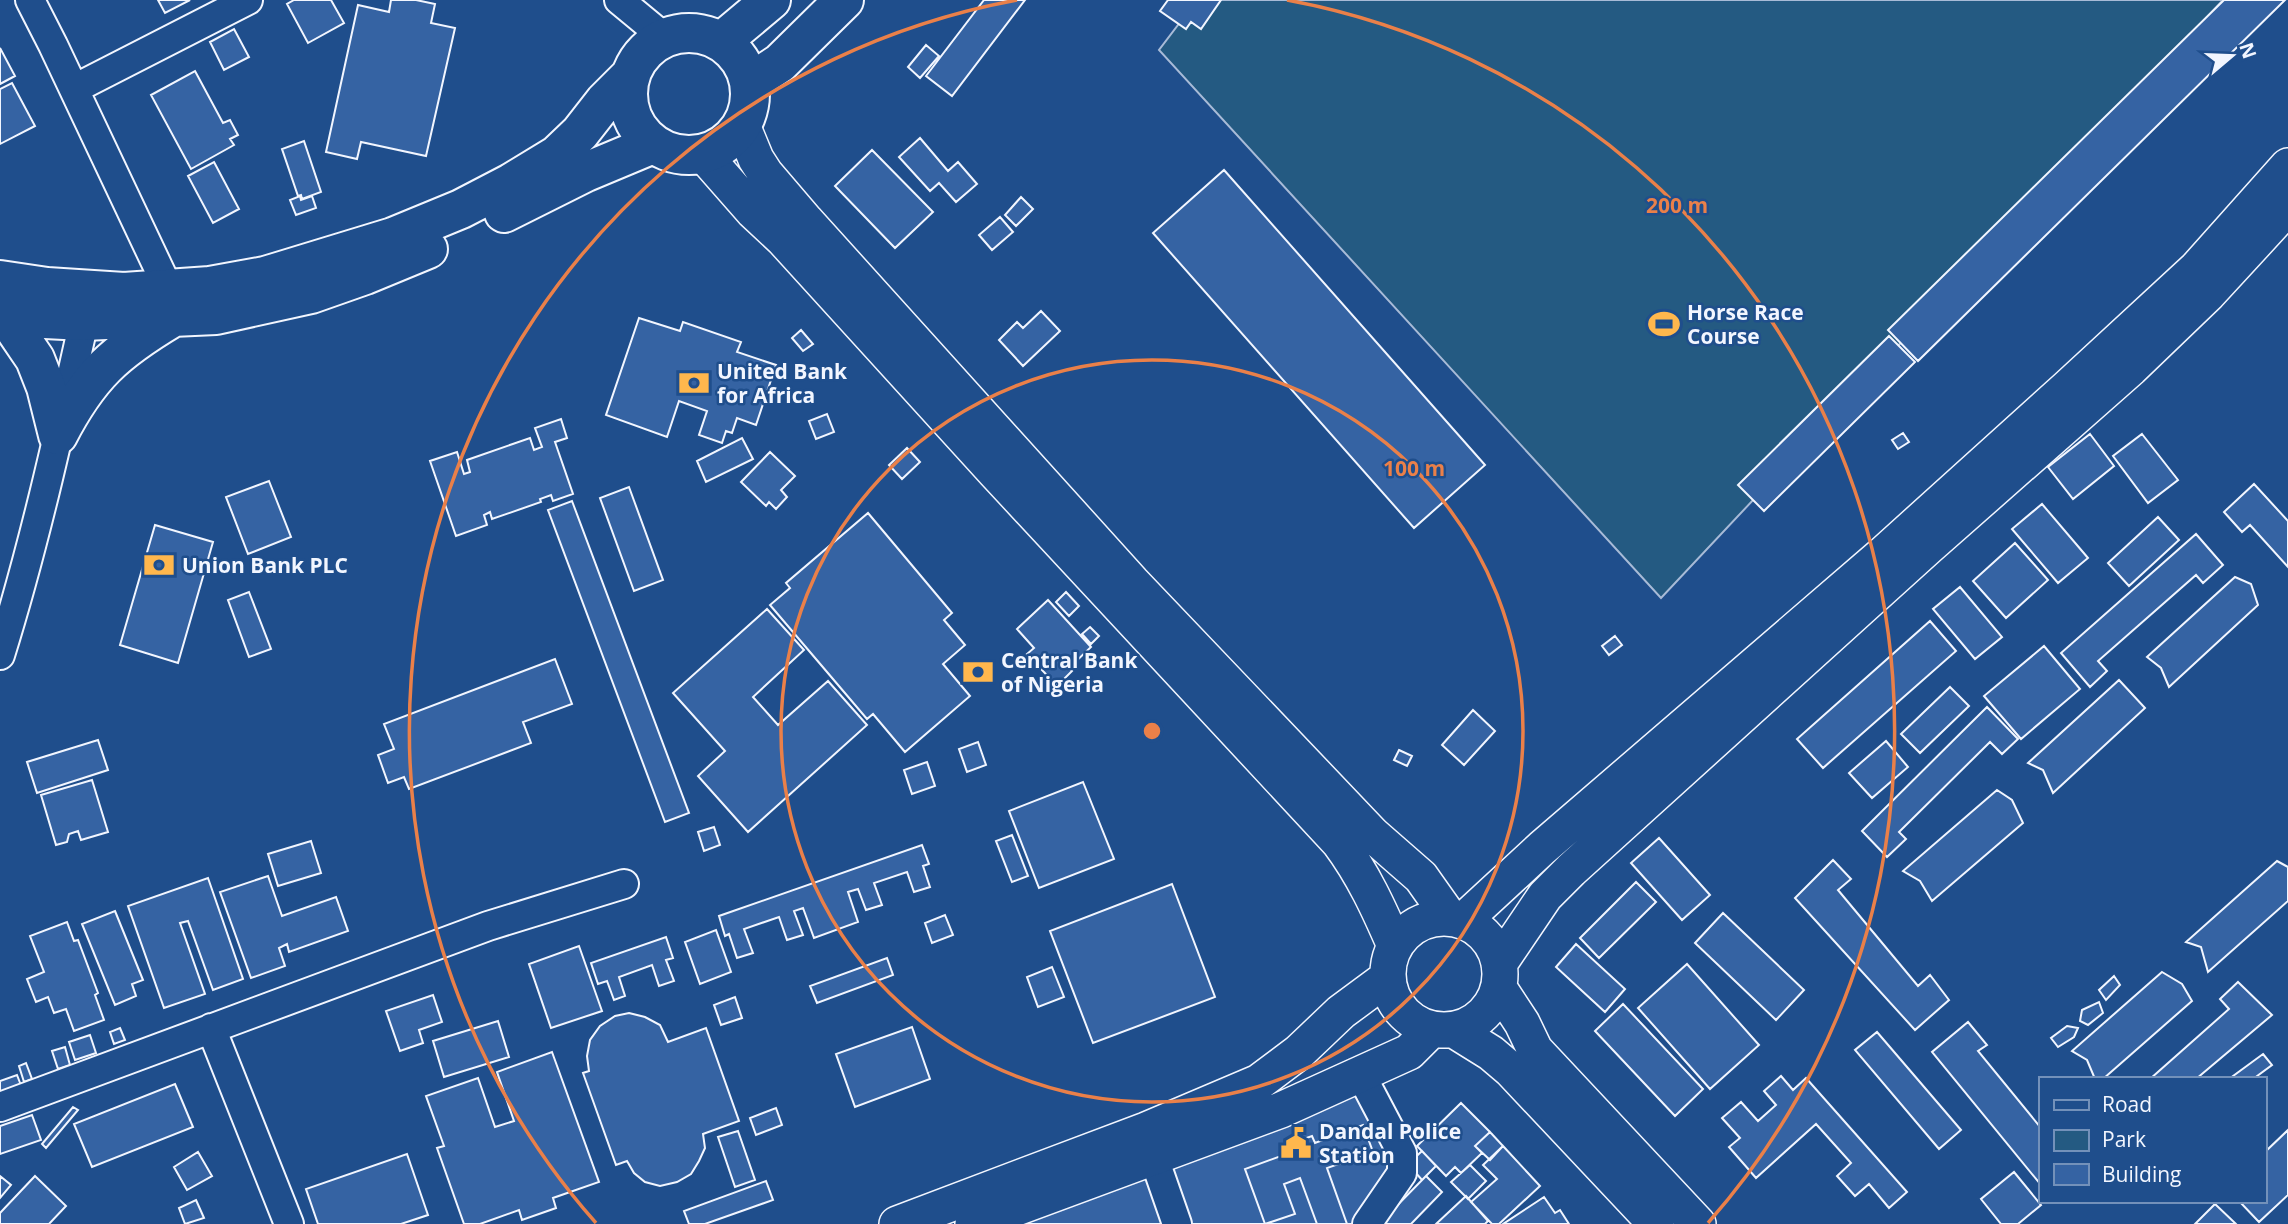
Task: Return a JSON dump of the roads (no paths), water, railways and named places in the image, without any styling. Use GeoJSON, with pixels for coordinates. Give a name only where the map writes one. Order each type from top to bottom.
{"type":"FeatureCollection","features":[{"type":"Feature","properties":{"kind":"highway"},"geometry":{"type":"LineString","coordinates":[[722,41],[771,0]]}},
{"type":"Feature","properties":{"kind":"highway"},"geometry":{"type":"LineString","coordinates":[[751,82],[779,63],[844,0]]}},
{"type":"Feature","properties":{"kind":"highway"},"geometry":{"type":"LineString","coordinates":[[1,302],[45,319],[84,321],[171,302],[210,286],[265,276],[393,237],[461,209],[557,155],[628,78],[636,61],[649,48],[665,38],[699,33],[722,41],[741,58],[751,82],[751,103],[742,125],[725,143],[704,154],[687,156],[671,153],[653,144],[639,131],[631,115],[627,96],[628,78]]}},
{"type":"Feature","properties":{"kind":"highway"},"geometry":{"type":"LineString","coordinates":[[1,302],[47,287],[124,292],[216,314],[274,303],[311,294],[422,252],[586,172],[653,144]]}},
{"type":"Feature","properties":{"kind":"highway"},"geometry":{"type":"LineString","coordinates":[[1,302],[35,359],[46,387],[58,435]]}},
{"type":"Feature","properties":{"kind":"highway"},"geometry":{"type":"LineString","coordinates":[[58,435],[75,402],[104,367],[131,344],[171,302]]}},
{"type":"Feature","properties":{"kind":"main road"},"geometry":{"type":"LineString","coordinates":[[742,125],[765,173],[1132,582],[1373,835],[1421,877],[1457,919],[1483,933],[1496,952],[1499,976],[1535,1050],[1698,1224]]}},
{"type":"Feature","properties":{"kind":"main road"},"geometry":{"type":"LineString","coordinates":[[704,154],[753,211],[783,239],[1339,842],[1363,877],[1391,962],[1392,996],[1401,1012],[1415,1023],[1443,1030],[1492,1053],[1656,1224]]}},
{"type":"Feature","properties":{"kind":"main road"},"geometry":{"type":"LineString","coordinates":[[973,1224],[1281,1110],[1409,1052],[1443,1030],[1474,1022],[1490,1007],[1499,976],[1525,922],[1553,888],[1881,556],[2197,268],[2288,166]]}},
{"type":"Feature","properties":{"kind":"main road"},"geometry":{"type":"LineString","coordinates":[[897,1224],[1146,1130],[1259,1082],[1298,1052],[1391,962],[1409,929],[1428,920],[1457,919],[1542,848],[1738,698],[2131,368],[2208,294],[2288,207]]}},
{"type":"Feature","properties":{"kind":"street"},"geometry":{"type":"LineString","coordinates":[[30,0],[74,89],[171,302]]}},
{"type":"Feature","properties":{"kind":"street"},"geometry":{"type":"LineString","coordinates":[[74,89],[248,0]]}},
{"type":"Feature","properties":{"kind":"street"},"geometry":{"type":"LineString","coordinates":[[619,0],[665,38]]}},
{"type":"Feature","properties":{"kind":"street"},"geometry":{"type":"LineString","coordinates":[[0,655],[58,435],[84,321]]}},
{"type":"Feature","properties":{"kind":"street"},"geometry":{"type":"LineString","coordinates":[[0,1107],[488,926],[624,884]]}},
{"type":"Feature","properties":{"kind":"street"},"geometry":{"type":"LineString","coordinates":[[211,1028],[289,1224]]}},
{"type":"Feature","properties":{"kind":"street"},"geometry":{"type":"LineString","coordinates":[[1361,1075],[1402,1153],[1402,1173],[1367,1224]]}},
{"type":"Feature","properties":{"kind":"street"},"geometry":{"type":"LineString","coordinates":[[1154,1158],[1177,1224]]}},
{"type":"Feature","properties":{"kind":"place","name":"Horse Race Course"},"geometry":{"type":"Point","coordinates":[1664,324]}},
{"type":"Feature","properties":{"kind":"place","name":"United Bank for Africa"},"geometry":{"type":"Point","coordinates":[694,383]}},
{"type":"Feature","properties":{"kind":"place","name":"Union Bank PLC"},"geometry":{"type":"Point","coordinates":[159,565]}},
{"type":"Feature","properties":{"kind":"place","name":"Central Bank of Nigeria"},"geometry":{"type":"Point","coordinates":[978,672]}},
{"type":"Feature","properties":{"kind":"place","name":"Dandal Police Station"},"geometry":{"type":"Point","coordinates":[1296,1143]}}]}
